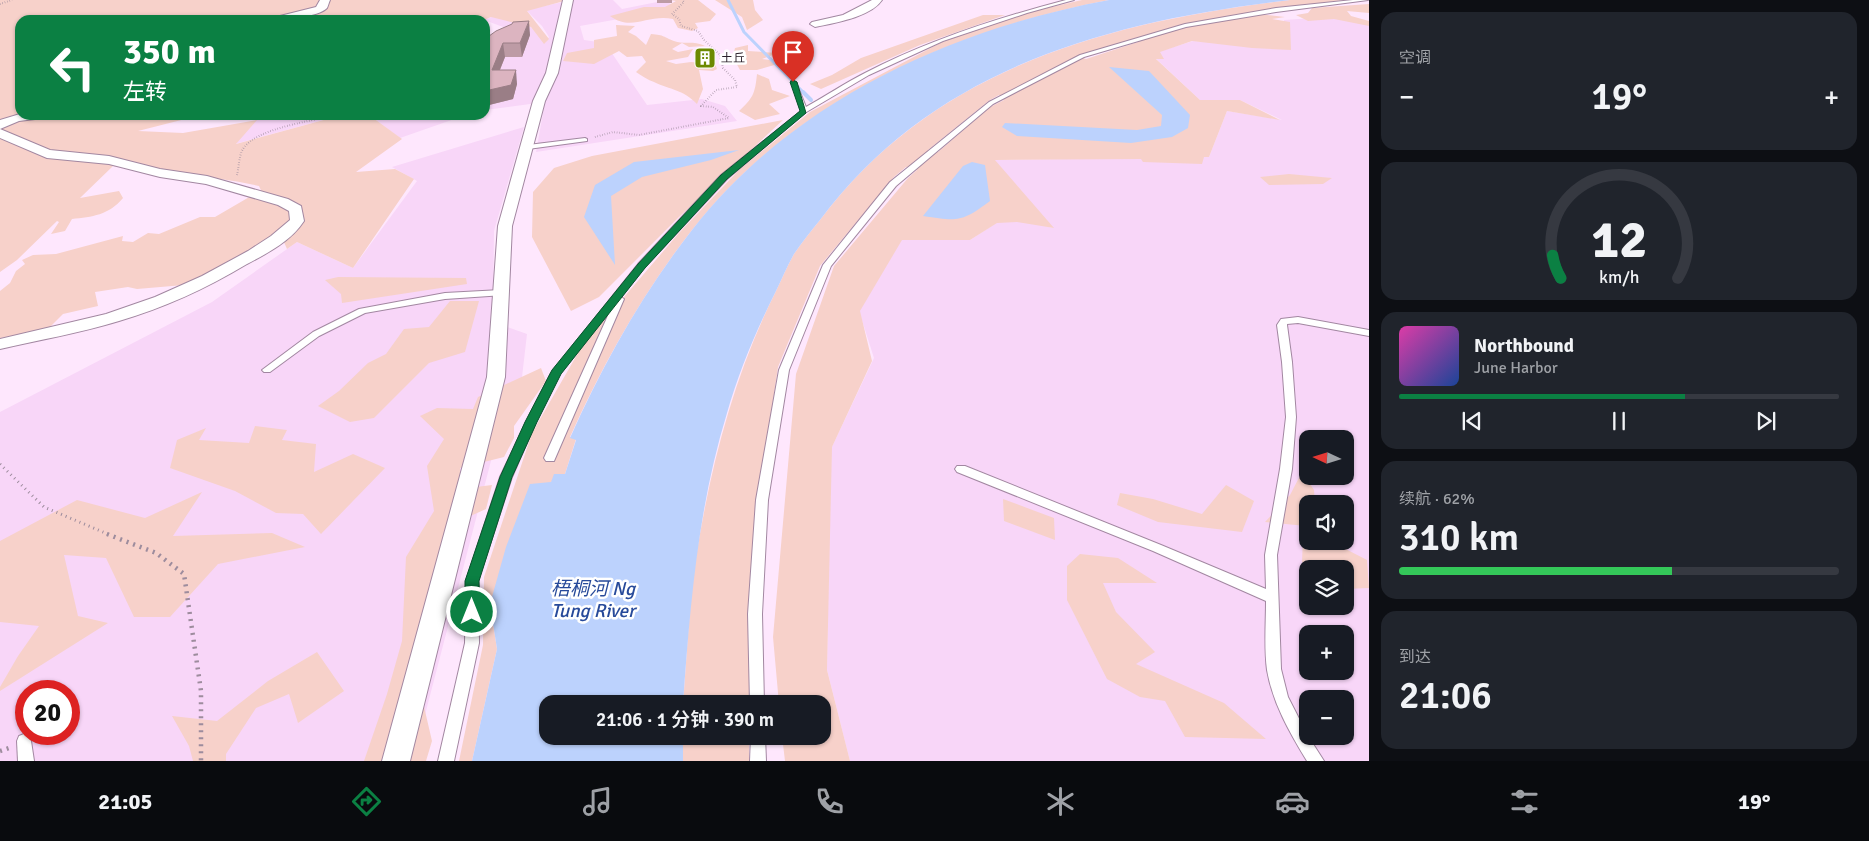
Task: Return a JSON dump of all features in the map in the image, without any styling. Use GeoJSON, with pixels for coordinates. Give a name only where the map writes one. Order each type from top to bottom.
{"type":"FeatureCollection","features":[{"type":"Feature","properties":{"kind":"street"},"geometry":{"type":"LineString","coordinates":[[295,15],[319,9],[323,6],[325,0]]}},
{"type":"Feature","properties":{"kind":"street"},"geometry":{"type":"LineString","coordinates":[[396,761],[496,377],[505,226],[528,148],[539,101],[552,72],[568,0]]}},
{"type":"Feature","properties":{"kind":"street"},"geometry":{"type":"LineString","coordinates":[[815,24],[846,17],[875,3],[877,0]]}},
{"type":"Feature","properties":{"kind":"street"},"geometry":{"type":"LineString","coordinates":[[0,125],[15,118]]}},
{"type":"Feature","properties":{"kind":"street"},"geometry":{"type":"LineString","coordinates":[[0,133],[47,154],[109,160],[160,173],[207,180],[284,202],[296,210],[297,221],[288,231],[258,252],[218,274],[150,303],[112,318],[0,344]]}},
{"type":"Feature","properties":{"kind":"lane"},"geometry":{"type":"LineString","coordinates":[[446,761],[472,643],[472,581],[506,477],[556,373],[641,266],[724,177],[804,111],[867,74],[941,40],[1049,2],[1072,0]]}},
{"type":"Feature","properties":{"kind":"lane"},"geometry":{"type":"LineString","coordinates":[[757,695],[755,614],[762,500],[784,370],[827,265],[893,184],[991,103],[1082,56],[1194,24],[1276,10],[1366,0]]}},
{"type":"Feature","properties":{"kind":"lane"},"geometry":{"type":"LineString","coordinates":[[793,82],[804,111]]}},
{"type":"Feature","properties":{"kind":"lane"},"geometry":{"type":"LineString","coordinates":[[528,148],[585,140]]}},
{"type":"Feature","properties":{"kind":"lane"},"geometry":{"type":"LineString","coordinates":[[550,458],[625,287]]}},
{"type":"Feature","properties":{"kind":"lane"},"geometry":{"type":"LineString","coordinates":[[267,370],[316,334],[362,311],[445,296],[501,293]]}},
{"type":"Feature","properties":{"kind":"lane"},"geometry":{"type":"LineString","coordinates":[[1316,761],[1297,731],[1281,698],[1274,669],[1271,554],[1286,469],[1291,417],[1288,362],[1282,325],[1284,321],[1298,320],[1369,333]]}},
{"type":"Feature","properties":{"kind":"lane"},"geometry":{"type":"LineString","coordinates":[[961,469],[1157,548],[1272,598]]}},
{"type":"Feature","properties":{"kind":"lane"},"geometry":{"type":"LineString","coordinates":[[24,745],[26,761]]}},
{"type":"Feature","properties":{"kind":"lane"},"geometry":{"type":"LineString","coordinates":[[758,745],[758,761]]}},
{"type":"Feature","properties":{"kind":"path"},"geometry":{"type":"LineString","coordinates":[[0,4],[12,0]]}},
{"type":"Feature","properties":{"kind":"path"},"geometry":{"type":"LineString","coordinates":[[585,140],[613,132],[639,135],[729,118],[713,107],[701,106],[710,91],[738,87],[735,80],[723,68],[720,55],[704,40],[698,31],[681,26],[679,19],[672,14],[683,5],[684,2],[682,0]]}},
{"type":"Feature","properties":{"kind":"path"},"geometry":{"type":"LineString","coordinates":[[235,188],[243,149],[254,138],[278,128],[317,120]]}},
{"type":"Feature","properties":{"kind":"path"},"geometry":{"type":"LineString","coordinates":[[0,464],[44,507],[156,553],[184,574],[194,633],[204,727],[201,761]]}},
{"type":"Feature","properties":{"kind":"shaded area"},"geometry":{"type":"Polygon","coordinates":[[[0,0],[568,0],[527,11],[549,39],[544,44],[531,27],[490,17],[490,15],[15,15],[15,120],[181,120],[138,131],[183,133],[257,120],[236,144],[324,120],[376,120],[402,139],[356,172],[395,169],[414,179],[353,268],[297,242],[287,249],[280,233],[243,257],[184,285],[137,289],[128,287],[95,292],[98,306],[63,314],[47,330],[0,338],[0,291],[10,283],[16,271],[25,264],[22,260],[33,255],[56,254],[123,236],[122,241],[133,242],[148,233],[159,234],[200,217],[215,217],[251,196],[265,199],[259,186],[223,179],[113,166],[80,198],[119,191],[123,198],[118,204],[100,214],[72,219],[65,231],[51,234],[59,222],[57,221],[17,260],[0,272],[0,0]]]}},
{"type":"Feature","properties":{"kind":"shaded area"},"geometry":{"type":"Polygon","coordinates":[[[572,0],[613,0],[622,9],[667,0],[674,9],[580,26],[584,40],[605,43],[647,105],[702,99],[725,106],[737,121],[536,152],[545,102],[490,109],[490,41],[506,28],[490,22],[490,18],[494,16],[531,27],[545,43],[549,37],[542,26],[526,10],[572,0]]]}},
{"type":"Feature","properties":{"kind":"shaded area"},"geometry":{"type":"Polygon","coordinates":[[[670,0],[698,0],[716,14],[710,21],[695,23],[698,28],[692,31],[678,28],[673,19],[664,18],[625,23],[610,16],[644,7],[665,7],[676,1],[670,0]]]}},
{"type":"Feature","properties":{"kind":"shaded area"},"geometry":{"type":"Polygon","coordinates":[[[715,0],[753,0],[755,10],[763,20],[747,30],[742,17],[715,0]]]}},
{"type":"Feature","properties":{"kind":"shaded area"},"geometry":{"type":"Polygon","coordinates":[[[1082,0],[1109,0],[1050,13],[992,30],[935,52],[880,78],[827,108],[778,144],[732,184],[692,230],[656,279],[610,356],[570,437],[576,439],[565,474],[551,482],[490,604],[497,649],[472,761],[459,761],[483,645],[484,577],[532,433],[582,346],[679,233],[739,170],[810,112],[942,42],[1030,12],[1082,0]]]}},
{"type":"Feature","properties":{"kind":"shaded area"},"geometry":{"type":"Polygon","coordinates":[[[1290,0],[1344,0],[1249,13],[1285,17],[1272,19],[1290,22],[1291,50],[1252,48],[1192,41],[1160,52],[1164,59],[1156,59],[1200,100],[1240,100],[1280,120],[1227,111],[1209,157],[1204,157],[1202,164],[1143,162],[1141,159],[995,160],[1054,228],[1017,222],[997,223],[970,240],[902,240],[860,311],[872,361],[832,447],[827,670],[850,761],[785,761],[783,745],[831,745],[831,695],[778,695],[773,637],[796,374],[834,266],[908,178],[917,170],[906,167],[894,177],[820,266],[778,367],[760,489],[751,600],[750,695],[684,695],[696,557],[717,455],[736,388],[748,355],[791,259],[820,220],[866,168],[916,124],[971,89],[1030,61],[1092,39],[1156,22],[1223,9],[1290,0]],[[1139,38],[1078,56],[1086,59],[1138,42],[1139,38]],[[999,95],[990,100],[928,150],[938,152],[990,107],[1004,100],[999,95]]]}},
{"type":"Feature","properties":{"kind":"shaded area"},"geometry":{"type":"Polygon","coordinates":[[[1369,4],[1369,13],[1347,11],[1351,16],[1369,21],[1369,26],[1334,19],[1308,21],[1296,15],[1308,13],[1312,8],[1369,4]]]}},
{"type":"Feature","properties":{"kind":"shaded area"},"geometry":{"type":"Polygon","coordinates":[[[983,15],[1005,15],[920,45],[821,89],[810,84],[832,75],[861,58],[983,15]]]}},
{"type":"Feature","properties":{"kind":"shaded area"},"geometry":{"type":"Polygon","coordinates":[[[1344,16],[1369,24],[1369,761],[850,761],[827,670],[830,451],[874,358],[859,311],[902,239],[970,240],[1007,216],[1053,228],[994,160],[1209,157],[1227,111],[1282,120],[1240,100],[1200,100],[1151,54],[1193,41],[1288,48],[1284,20],[1344,16]]]}},
{"type":"Feature","properties":{"kind":"shaded area"},"geometry":{"type":"Polygon","coordinates":[[[616,25],[635,26],[628,32],[646,45],[651,34],[678,42],[697,43],[705,46],[689,47],[682,43],[672,49],[678,52],[693,49],[688,57],[666,61],[676,64],[691,62],[715,64],[717,69],[713,71],[699,70],[703,89],[697,104],[681,93],[636,72],[646,62],[642,56],[627,57],[619,51],[594,64],[563,61],[567,53],[594,48],[594,40],[617,36],[616,25]]]}},
{"type":"Feature","properties":{"kind":"shaded area"},"geometry":{"type":"Polygon","coordinates":[[[748,45],[748,51],[778,53],[762,59],[785,62],[757,70],[740,70],[733,57],[735,48],[748,45]]]}},
{"type":"Feature","properties":{"kind":"shaded area"},"geometry":{"type":"Polygon","coordinates":[[[757,74],[769,79],[772,90],[790,96],[769,104],[780,114],[755,120],[739,111],[752,95],[757,74]]]}},
{"type":"Feature","properties":{"kind":"shaded area"},"geometry":{"type":"Polygon","coordinates":[[[257,120],[324,120],[235,144],[257,120]]]}},
{"type":"Feature","properties":{"kind":"shaded area"},"geometry":{"type":"Polygon","coordinates":[[[376,120],[452,120],[400,138],[376,120]]]}},
{"type":"Feature","properties":{"kind":"shaded area"},"geometry":{"type":"Polygon","coordinates":[[[783,120],[679,217],[599,297],[571,311],[532,237],[533,192],[554,168],[592,156],[783,120]]]}},
{"type":"Feature","properties":{"kind":"shaded area"},"geometry":{"type":"Polygon","coordinates":[[[524,127],[494,231],[493,322],[527,334],[519,403],[498,434],[413,761],[0,761],[0,412],[212,302],[297,242],[353,268],[417,181],[392,167],[524,127]]]}},
{"type":"Feature","properties":{"kind":"shaded area"},"geometry":{"type":"Polygon","coordinates":[[[1289,174],[1332,178],[1323,184],[1269,185],[1260,177],[1289,174]]]}},
{"type":"Feature","properties":{"kind":"shaded area"},"geometry":{"type":"Polygon","coordinates":[[[338,277],[466,278],[467,284],[342,303],[341,294],[325,280],[338,277]]]}},
{"type":"Feature","properties":{"kind":"shaded area"},"geometry":{"type":"Polygon","coordinates":[[[450,301],[479,301],[465,352],[429,363],[374,418],[350,422],[318,406],[339,391],[368,363],[386,354],[404,329],[429,327],[450,301]]]}},
{"type":"Feature","properties":{"kind":"shaded area"},"geometry":{"type":"Polygon","coordinates":[[[541,368],[546,381],[514,426],[514,438],[504,457],[460,468],[460,489],[492,485],[486,509],[466,518],[422,698],[432,741],[426,761],[364,761],[387,694],[402,641],[406,557],[434,511],[427,466],[444,439],[420,416],[437,408],[473,409],[478,397],[541,368]]]}},
{"type":"Feature","properties":{"kind":"shaded area"},"geometry":{"type":"Polygon","coordinates":[[[255,426],[287,430],[282,440],[316,444],[314,472],[353,454],[385,468],[321,534],[303,514],[276,513],[235,491],[170,468],[177,440],[206,428],[199,440],[249,443],[255,426]]]}},
{"type":"Feature","properties":{"kind":"shaded area"},"geometry":{"type":"Polygon","coordinates":[[[1299,478],[1299,485],[1311,485],[1314,490],[1314,495],[1299,495],[1299,525],[1265,522],[1290,495],[1299,478]]]}},
{"type":"Feature","properties":{"kind":"shaded area"},"geometry":{"type":"Polygon","coordinates":[[[1226,485],[1254,501],[1242,532],[1158,522],[1117,505],[1120,493],[1153,499],[1202,514],[1226,485]]]}},
{"type":"Feature","properties":{"kind":"shaded area"},"geometry":{"type":"Polygon","coordinates":[[[202,492],[173,536],[272,533],[305,547],[218,564],[170,617],[134,617],[106,558],[64,555],[78,616],[108,623],[0,691],[0,687],[18,656],[39,626],[0,622],[0,541],[77,500],[145,518],[202,492]]]}},
{"type":"Feature","properties":{"kind":"shaded area"},"geometry":{"type":"Polygon","coordinates":[[[1003,499],[1054,518],[1055,540],[1004,521],[1003,499]]]}},
{"type":"Feature","properties":{"kind":"shaded area"},"geometry":{"type":"Polygon","coordinates":[[[1302,550],[1348,550],[1367,560],[1369,588],[1354,589],[1354,560],[1302,560],[1302,550]]]}},
{"type":"Feature","properties":{"kind":"shaded area"},"geometry":{"type":"Polygon","coordinates":[[[1080,554],[1118,558],[1157,583],[1103,583],[1116,612],[1155,652],[1136,664],[1224,703],[1266,739],[1185,737],[1165,701],[1140,697],[1107,679],[1067,600],[1067,566],[1080,554]]]}},
{"type":"Feature","properties":{"kind":"shaded area"},"geometry":{"type":"Polygon","coordinates":[[[317,652],[344,691],[298,723],[289,694],[256,708],[226,754],[226,761],[193,761],[189,746],[172,716],[217,721],[268,681],[317,652]]]}},
{"type":"Feature","properties":{"kind":"shaded area"},"geometry":{"type":"Polygon","coordinates":[[[683,745],[749,745],[749,761],[683,761],[683,745]]]}},
{"type":"Feature","properties":{"kind":"water","name":"梧桐河 Ng Tung River"},"geometry":{"type":"Polygon","coordinates":[[[1109,0],[1290,0],[1223,9],[1157,22],[1092,38],[1030,61],[971,89],[916,124],[866,167],[820,220],[794,254],[762,321],[737,382],[717,448],[702,521],[692,594],[684,695],[539,695],[539,745],[683,745],[683,761],[472,761],[497,649],[490,604],[506,547],[530,484],[551,482],[554,474],[565,474],[576,440],[570,438],[596,383],[640,304],[692,230],[732,184],[777,144],[826,108],[879,78],[934,52],[992,30],[1050,13],[1109,0]]]}},
{"type":"Feature","properties":{"kind":"water"},"geometry":{"type":"Polygon","coordinates":[[[1109,67],[1149,71],[1190,115],[1188,128],[1172,137],[1131,143],[1017,136],[1002,127],[1005,123],[1137,130],[1161,126],[1162,115],[1109,67]]]}},
{"type":"Feature","properties":{"kind":"water"},"geometry":{"type":"Polygon","coordinates":[[[739,150],[711,160],[642,177],[611,196],[615,265],[584,217],[595,185],[634,162],[739,150]]]}},
{"type":"Feature","properties":{"kind":"water"},"geometry":{"type":"Polygon","coordinates":[[[972,162],[985,165],[990,201],[965,217],[958,219],[923,216],[963,166],[972,162]]]}},
{"type":"Feature","properties":{"kind":"building"},"geometry":{"type":"Polygon","coordinates":[[[529,21],[520,43],[503,43],[492,70],[516,70],[511,85],[490,90],[490,35],[513,22],[529,21]]]}},
{"type":"Feature","properties":{"kind":"building"},"geometry":{"type":"Polygon","coordinates":[[[700,50],[711,51],[710,56],[698,56],[700,50]]]}},
{"type":"Feature","properties":{"kind":"waterway"},"geometry":{"type":"LineString","coordinates":[[728,0],[744,32],[804,93]]}},
{"type":"Feature","properties":{"kind":"waterway"},"geometry":{"type":"LineString","coordinates":[[804,93],[811,100]]}},
{"type":"Feature","properties":{"kind":"place","name":"土丘"},"geometry":{"type":"Point","coordinates":[705,58]}},
{"type":"Feature","properties":{"kind":"route"},"geometry":{"type":"LineString","coordinates":[[472,612],[472,581],[506,477],[556,373],[641,266],[724,177],[804,111],[793,82]]}}]}
